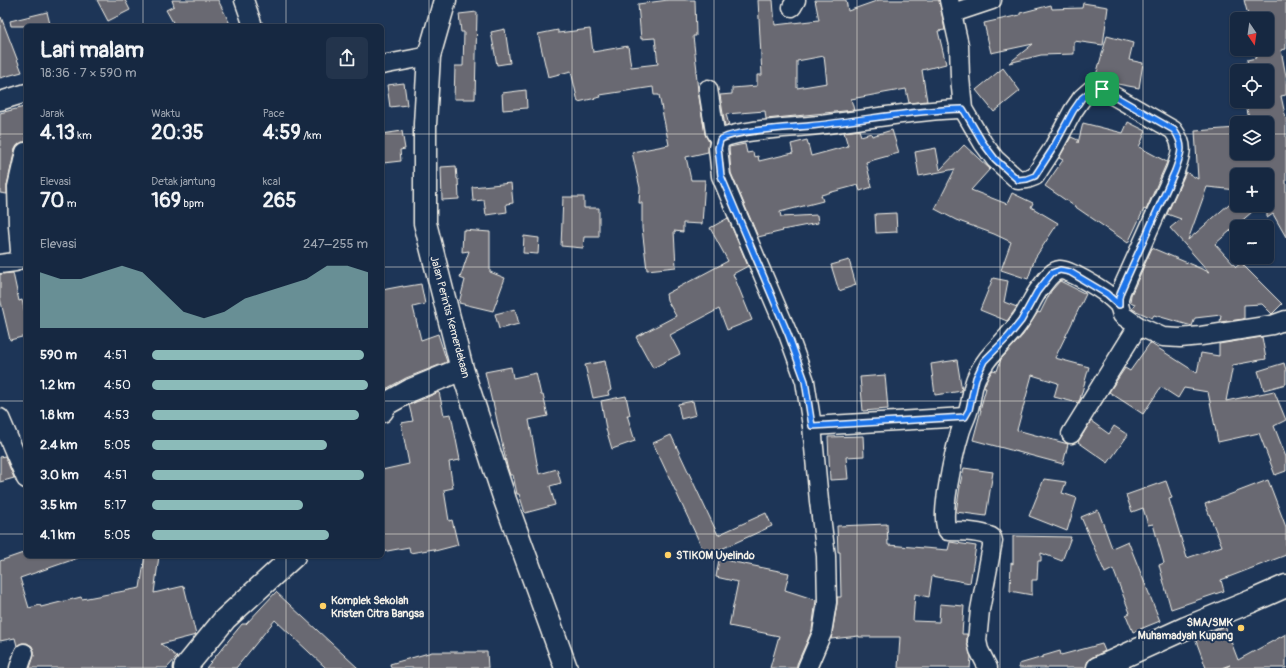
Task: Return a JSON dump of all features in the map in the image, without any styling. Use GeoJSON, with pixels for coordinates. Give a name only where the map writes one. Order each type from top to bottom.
{"type":"FeatureCollection","features":[{"type":"Feature","properties":{"kind":"street"},"geometry":{"type":"LineString","coordinates":[[244,0],[252,23]]}},
{"type":"Feature","properties":{"kind":"street","name":"Jalan Perintis Kemerdekaan"},"geometry":{"type":"LineString","coordinates":[[445,0],[429,56],[425,124],[425,223],[462,369],[504,500],[566,668]]}},
{"type":"Feature","properties":{"kind":"street"},"geometry":{"type":"LineString","coordinates":[[992,0],[951,7],[959,45],[963,109],[983,143],[995,159],[1018,180],[1035,176],[1052,150],[1073,111],[1082,98],[1092,90],[1102,89],[1174,130],[1179,138],[1182,150],[1175,171],[1121,291],[1119,305],[1122,315],[1138,326],[1163,336],[1180,338],[1272,325],[1286,320]]}},
{"type":"Feature","properties":{"kind":"street"},"geometry":{"type":"LineString","coordinates":[[384,65],[429,56]]}},
{"type":"Feature","properties":{"kind":"street"},"geometry":{"type":"LineString","coordinates":[[708,89],[714,132],[720,140]]}},
{"type":"Feature","properties":{"kind":"street"},"geometry":{"type":"LineString","coordinates":[[0,101],[24,94]]}},
{"type":"Feature","properties":{"kind":"street"},"geometry":{"type":"LineString","coordinates":[[807,668],[822,633],[827,602],[826,556],[812,426],[805,381],[788,334],[721,176],[718,148],[720,140],[724,136],[729,135],[935,110],[963,109]]}},
{"type":"Feature","properties":{"kind":"street"},"geometry":{"type":"LineString","coordinates":[[0,264],[15,262],[20,258],[17,187],[24,156]]}},
{"type":"Feature","properties":{"kind":"street"},"geometry":{"type":"LineString","coordinates":[[988,668],[979,650],[977,641],[980,610],[993,541],[989,535],[948,531],[945,527],[944,520],[944,510],[950,474],[960,433],[969,410],[976,378],[984,361],[1008,337],[1021,321],[1037,292],[1052,273],[1060,270],[1070,272],[1107,294],[1119,305]]}},
{"type":"Feature","properties":{"kind":"street"},"geometry":{"type":"LineString","coordinates":[[1071,434],[1138,326]]}},
{"type":"Feature","properties":{"kind":"street"},"geometry":{"type":"LineString","coordinates":[[384,406],[411,390],[462,369]]}},
{"type":"Feature","properties":{"kind":"street"},"geometry":{"type":"LineString","coordinates":[[812,426],[965,417]]}},
{"type":"Feature","properties":{"kind":"street"},"geometry":{"type":"LineString","coordinates":[[0,418],[24,474]]}},
{"type":"Feature","properties":{"kind":"street"},"geometry":{"type":"LineString","coordinates":[[186,668],[225,618],[292,558]]}},
{"type":"Feature","properties":{"kind":"street"},"geometry":{"type":"LineString","coordinates":[[1098,668],[1186,628],[1252,602],[1286,586]]}},
{"type":"Feature","properties":{"kind":"building"},"geometry":{"type":"Polygon","coordinates":[[[97,0],[125,0],[130,10],[108,21],[97,0]]]}},
{"type":"Feature","properties":{"kind":"building"},"geometry":{"type":"Polygon","coordinates":[[[172,0],[218,0],[230,24],[174,24],[166,10],[174,6],[172,0]]]}},
{"type":"Feature","properties":{"kind":"building"},"geometry":{"type":"Polygon","coordinates":[[[668,0],[695,0],[696,36],[693,36],[696,71],[705,134],[709,142],[708,152],[686,157],[691,180],[705,180],[702,224],[683,223],[683,232],[674,231],[676,267],[647,270],[642,228],[642,203],[639,203],[640,188],[632,152],[669,145],[659,95],[654,95],[653,87],[600,95],[601,97],[578,102],[571,71],[548,77],[538,34],[558,30],[558,33],[590,29],[593,52],[628,46],[631,67],[658,64],[655,38],[641,39],[638,4],[668,0]]]}},
{"type":"Feature","properties":{"kind":"building"},"geometry":{"type":"Polygon","coordinates":[[[758,0],[773,0],[775,25],[819,20],[815,0],[846,0],[848,11],[879,0],[939,0],[945,30],[938,31],[946,64],[922,70],[927,101],[909,103],[906,89],[851,99],[854,110],[766,119],[765,111],[726,114],[729,125],[725,126],[720,95],[732,94],[732,88],[757,86],[757,75],[762,75],[758,0]],[[824,56],[797,61],[797,88],[827,83],[824,56]]]}},
{"type":"Feature","properties":{"kind":"building"},"geometry":{"type":"Polygon","coordinates":[[[1244,0],[1286,0],[1286,49],[1281,50],[1286,76],[1286,95],[1281,96],[1286,119],[1286,237],[1273,214],[1267,218],[1267,212],[1274,212],[1274,168],[1230,168],[1230,189],[1207,187],[1188,240],[1230,203],[1230,212],[1252,212],[1243,220],[1230,220],[1230,231],[1215,244],[1230,260],[1230,264],[1233,264],[1236,267],[1242,264],[1282,304],[1272,314],[1262,304],[1244,305],[1244,319],[1220,322],[1221,315],[1195,318],[1192,326],[1154,315],[1152,318],[1132,309],[1135,304],[1130,302],[1131,295],[1152,248],[1209,272],[1170,228],[1181,219],[1167,214],[1186,172],[1198,179],[1195,131],[1230,128],[1230,160],[1274,160],[1274,116],[1248,116],[1247,108],[1274,108],[1274,64],[1248,64],[1247,60],[1256,58],[1256,56],[1274,56],[1274,12],[1247,12],[1244,0]]]}},
{"type":"Feature","properties":{"kind":"building"},"geometry":{"type":"Polygon","coordinates":[[[1083,3],[1108,7],[1103,45],[1074,41],[1074,54],[1041,55],[1009,63],[1033,44],[991,53],[984,23],[1020,15],[1020,13],[1051,5],[1052,9],[1082,8],[1083,3]]]}},
{"type":"Feature","properties":{"kind":"building"},"geometry":{"type":"Polygon","coordinates":[[[47,12],[50,24],[24,24],[24,26],[11,26],[10,21],[47,12]]]}},
{"type":"Feature","properties":{"kind":"building"},"geometry":{"type":"Polygon","coordinates":[[[477,12],[475,99],[454,99],[455,66],[463,66],[464,32],[461,32],[459,14],[477,12]]]}},
{"type":"Feature","properties":{"kind":"building"},"geometry":{"type":"Polygon","coordinates":[[[1,17],[22,72],[0,78],[0,18],[1,17]]]}},
{"type":"Feature","properties":{"kind":"building"},"geometry":{"type":"Polygon","coordinates":[[[505,29],[510,63],[497,65],[491,32],[505,29]]]}},
{"type":"Feature","properties":{"kind":"building"},"geometry":{"type":"Polygon","coordinates":[[[1107,36],[1133,43],[1129,60],[1143,63],[1139,88],[1112,83],[1102,79],[1095,79],[1107,36]]]}},
{"type":"Feature","properties":{"kind":"building"},"geometry":{"type":"Polygon","coordinates":[[[1003,68],[1020,91],[994,112],[976,90],[1003,68]]]}},
{"type":"Feature","properties":{"kind":"building"},"geometry":{"type":"Polygon","coordinates":[[[404,83],[407,105],[390,107],[387,85],[404,83]]]}},
{"type":"Feature","properties":{"kind":"building"},"geometry":{"type":"Polygon","coordinates":[[[526,90],[527,108],[503,110],[502,93],[526,90]]]}},
{"type":"Feature","properties":{"kind":"building"},"geometry":{"type":"Polygon","coordinates":[[[24,107],[24,142],[18,145],[15,149],[7,185],[7,194],[0,193],[0,113],[24,107]]]}},
{"type":"Feature","properties":{"kind":"building"},"geometry":{"type":"Polygon","coordinates":[[[1128,122],[1146,131],[1139,147],[1167,162],[1146,210],[1144,209],[1128,243],[1045,186],[1063,160],[1059,158],[1071,137],[1078,140],[1078,143],[1083,123],[1123,133],[1128,122]]]}},
{"type":"Feature","properties":{"kind":"building"},"geometry":{"type":"Polygon","coordinates":[[[859,130],[861,136],[871,133],[872,136],[892,130],[899,153],[866,162],[872,187],[860,191],[858,185],[821,195],[823,201],[780,212],[781,217],[817,215],[818,223],[782,230],[783,231],[758,237],[731,173],[729,147],[745,144],[747,153],[753,152],[754,157],[758,156],[759,161],[793,153],[791,144],[807,140],[811,156],[848,146],[844,132],[859,130]]]}},
{"type":"Feature","properties":{"kind":"building"},"geometry":{"type":"Polygon","coordinates":[[[402,131],[405,149],[400,150],[401,161],[384,163],[384,134],[402,131]]]}},
{"type":"Feature","properties":{"kind":"building"},"geometry":{"type":"Polygon","coordinates":[[[964,145],[990,169],[971,190],[1007,204],[1012,193],[1033,203],[1031,207],[1058,223],[1035,258],[1028,279],[1001,270],[1011,242],[956,220],[935,209],[955,169],[919,176],[915,152],[936,148],[940,170],[964,145]]]}},
{"type":"Feature","properties":{"kind":"building"},"geometry":{"type":"Polygon","coordinates":[[[456,166],[459,199],[442,200],[441,167],[456,166]]]}},
{"type":"Feature","properties":{"kind":"building"},"geometry":{"type":"Polygon","coordinates":[[[511,183],[513,203],[506,204],[507,212],[486,215],[484,200],[473,201],[472,187],[511,183]]]}},
{"type":"Feature","properties":{"kind":"building"},"geometry":{"type":"Polygon","coordinates":[[[563,197],[584,197],[584,208],[599,208],[599,237],[584,237],[583,248],[561,246],[563,197]]]}},
{"type":"Feature","properties":{"kind":"building"},"geometry":{"type":"Polygon","coordinates":[[[896,213],[897,232],[876,233],[875,214],[896,213]]]}},
{"type":"Feature","properties":{"kind":"building"},"geometry":{"type":"Polygon","coordinates":[[[728,218],[748,266],[733,274],[752,320],[727,330],[719,309],[670,335],[680,354],[653,368],[636,337],[676,316],[667,300],[666,294],[728,261],[710,228],[728,218]]]}},
{"type":"Feature","properties":{"kind":"building"},"geometry":{"type":"Polygon","coordinates":[[[463,230],[490,232],[490,272],[505,278],[493,311],[459,303],[465,280],[460,278],[469,251],[462,252],[463,230]]]}},
{"type":"Feature","properties":{"kind":"building"},"geometry":{"type":"Polygon","coordinates":[[[524,236],[539,238],[538,254],[523,253],[524,236]]]}},
{"type":"Feature","properties":{"kind":"building"},"geometry":{"type":"Polygon","coordinates":[[[849,260],[856,285],[839,291],[831,265],[849,260]]]}},
{"type":"Feature","properties":{"kind":"building"},"geometry":{"type":"Polygon","coordinates":[[[13,273],[19,301],[22,300],[24,309],[24,336],[10,340],[0,298],[0,274],[13,273]]]}},
{"type":"Feature","properties":{"kind":"building"},"geometry":{"type":"Polygon","coordinates":[[[993,278],[1008,281],[1004,302],[1017,307],[1007,321],[980,310],[993,278]]]}},
{"type":"Feature","properties":{"kind":"building"},"geometry":{"type":"Polygon","coordinates":[[[1060,281],[1086,294],[1055,358],[1089,367],[1080,399],[1078,403],[1054,397],[1058,383],[1032,375],[1017,430],[1068,444],[1063,464],[973,440],[986,388],[984,388],[984,386],[990,374],[993,370],[997,371],[1001,359],[1023,335],[1038,312],[1040,313],[1051,291],[1060,281]]]}},
{"type":"Feature","properties":{"kind":"building"},"geometry":{"type":"Polygon","coordinates":[[[421,284],[425,304],[413,307],[421,340],[438,334],[447,362],[406,378],[384,390],[384,290],[421,284]]]}},
{"type":"Feature","properties":{"kind":"building"},"geometry":{"type":"Polygon","coordinates":[[[515,309],[519,324],[499,329],[495,314],[515,309]]]}},
{"type":"Feature","properties":{"kind":"building"},"geometry":{"type":"Polygon","coordinates":[[[1262,337],[1266,359],[1233,365],[1226,401],[1274,391],[1286,420],[1274,426],[1286,457],[1286,471],[1275,475],[1259,433],[1218,442],[1208,392],[1184,388],[1178,398],[1161,387],[1143,414],[1109,392],[1125,368],[1130,371],[1150,343],[1197,373],[1201,353],[1219,356],[1219,344],[1262,337]]]}},
{"type":"Feature","properties":{"kind":"building"},"geometry":{"type":"Polygon","coordinates":[[[957,360],[962,391],[935,395],[931,364],[957,360]]]}},
{"type":"Feature","properties":{"kind":"building"},"geometry":{"type":"Polygon","coordinates":[[[605,361],[611,390],[608,392],[609,395],[593,398],[585,365],[605,361]]]}},
{"type":"Feature","properties":{"kind":"building"},"geometry":{"type":"Polygon","coordinates":[[[1284,363],[1286,370],[1286,384],[1264,390],[1258,371],[1284,363]]]}},
{"type":"Feature","properties":{"kind":"building"},"geometry":{"type":"Polygon","coordinates":[[[511,367],[513,378],[536,373],[548,416],[529,420],[539,474],[557,469],[561,483],[550,486],[555,505],[525,513],[519,494],[517,494],[513,475],[510,475],[507,466],[485,372],[511,367]]]}},
{"type":"Feature","properties":{"kind":"building"},"geometry":{"type":"Polygon","coordinates":[[[885,375],[888,409],[863,411],[860,377],[885,375]]]}},
{"type":"Feature","properties":{"kind":"building"},"geometry":{"type":"Polygon","coordinates":[[[439,392],[444,415],[451,414],[460,460],[449,462],[453,488],[444,490],[449,521],[452,520],[458,545],[435,551],[434,549],[410,553],[409,547],[384,552],[384,470],[409,464],[401,423],[413,421],[409,405],[439,392]]]}},
{"type":"Feature","properties":{"kind":"building"},"geometry":{"type":"Polygon","coordinates":[[[626,396],[630,415],[627,415],[635,441],[612,449],[606,429],[601,401],[626,396]]]}},
{"type":"Feature","properties":{"kind":"building"},"geometry":{"type":"Polygon","coordinates":[[[693,401],[696,415],[681,419],[678,404],[693,401]]]}},
{"type":"Feature","properties":{"kind":"building"},"geometry":{"type":"Polygon","coordinates":[[[1091,421],[1109,434],[1114,426],[1128,435],[1108,463],[1078,442],[1091,421]]]}},
{"type":"Feature","properties":{"kind":"building"},"geometry":{"type":"Polygon","coordinates":[[[671,435],[718,535],[766,513],[772,526],[706,556],[653,443],[671,435]]]}},
{"type":"Feature","properties":{"kind":"building"},"geometry":{"type":"Polygon","coordinates":[[[863,436],[864,456],[846,457],[848,479],[830,480],[828,437],[863,436]]]}},
{"type":"Feature","properties":{"kind":"building"},"geometry":{"type":"Polygon","coordinates":[[[5,456],[14,478],[0,482],[0,457],[5,456]]]}},
{"type":"Feature","properties":{"kind":"building"},"geometry":{"type":"Polygon","coordinates":[[[964,468],[993,472],[986,516],[956,512],[964,468]]]}},
{"type":"Feature","properties":{"kind":"building"},"geometry":{"type":"Polygon","coordinates":[[[1044,479],[1066,482],[1062,493],[1077,498],[1067,531],[1029,516],[1044,479]]]}},
{"type":"Feature","properties":{"kind":"building"},"geometry":{"type":"Polygon","coordinates":[[[1268,480],[1286,527],[1286,555],[1221,580],[1224,591],[1171,609],[1159,565],[1164,563],[1153,524],[1148,525],[1143,508],[1132,512],[1126,495],[1166,481],[1172,498],[1169,499],[1187,558],[1222,546],[1205,504],[1268,480]]]}},
{"type":"Feature","properties":{"kind":"building"},"geometry":{"type":"Polygon","coordinates":[[[1098,510],[1112,548],[1128,541],[1160,621],[1133,632],[1126,615],[1130,613],[1113,569],[1105,573],[1081,517],[1098,510]]]}},
{"type":"Feature","properties":{"kind":"building"},"geometry":{"type":"Polygon","coordinates":[[[887,524],[888,545],[948,550],[950,542],[976,546],[970,583],[932,576],[929,597],[915,594],[913,621],[939,622],[940,604],[964,606],[962,634],[967,634],[967,643],[971,657],[970,668],[898,668],[900,637],[859,636],[831,639],[837,597],[841,597],[840,552],[838,552],[837,526],[887,524]]]}},
{"type":"Feature","properties":{"kind":"building"},"geometry":{"type":"Polygon","coordinates":[[[1013,536],[1071,537],[1062,561],[1041,553],[1041,561],[1038,561],[1037,580],[1032,580],[1032,595],[1010,591],[1011,563],[1013,564],[1013,536]]]}},
{"type":"Feature","properties":{"kind":"building"},"geometry":{"type":"Polygon","coordinates":[[[24,553],[24,558],[78,558],[20,578],[29,608],[40,605],[41,607],[81,597],[82,599],[140,588],[145,558],[159,558],[154,593],[184,586],[196,635],[161,644],[177,657],[167,668],[30,668],[34,656],[32,646],[27,643],[22,643],[17,646],[15,638],[0,641],[0,561],[24,553]]]}},
{"type":"Feature","properties":{"kind":"building"},"geometry":{"type":"Polygon","coordinates":[[[719,559],[789,573],[785,590],[816,600],[812,630],[797,664],[797,668],[770,668],[779,636],[729,626],[738,582],[716,577],[719,559]]]}},
{"type":"Feature","properties":{"kind":"building"},"geometry":{"type":"Polygon","coordinates":[[[276,592],[358,668],[326,668],[275,620],[236,668],[206,668],[242,624],[246,624],[276,592]]]}},
{"type":"Feature","properties":{"kind":"building"},"geometry":{"type":"Polygon","coordinates":[[[1225,626],[1238,660],[1286,634],[1286,668],[1224,668],[1230,665],[1221,668],[1206,668],[1195,638],[1225,626]]]}},
{"type":"Feature","properties":{"kind":"building"},"geometry":{"type":"Polygon","coordinates":[[[1102,644],[1105,651],[1088,660],[1086,668],[1019,668],[1019,664],[1060,651],[1061,655],[1102,644]]]}},
{"type":"Feature","properties":{"kind":"building"},"geometry":{"type":"Polygon","coordinates":[[[432,652],[487,652],[488,668],[391,668],[390,664],[432,652]]]}},
{"type":"Feature","properties":{"kind":"place","name":"STIKOM Uyelindo"},"geometry":{"type":"Point","coordinates":[668,555]}},
{"type":"Feature","properties":{"kind":"place","name":"Komplek Sekolah Kristen Citra Bangsa"},"geometry":{"type":"Point","coordinates":[323,606]}},
{"type":"Feature","properties":{"kind":"place","name":"SMA/SMK Muhamadyah Kupang"},"geometry":{"type":"Point","coordinates":[1241,628]}},
{"type":"Feature","properties":{"kind":"route"},"geometry":{"type":"LineString","coordinates":[[1102,89],[1174,130],[1179,138],[1182,150],[1175,171],[1121,291],[1119,305],[1107,294],[1070,272],[1060,270],[1052,273],[1037,292],[1021,321],[1008,337],[984,361],[976,378],[969,410],[965,417],[812,426],[805,381],[788,334],[721,176],[718,148],[720,140],[724,136],[729,135],[935,110],[963,109],[983,143],[995,159],[1018,180],[1027,179],[1035,176],[1082,98],[1092,90],[1102,89]]}}]}
